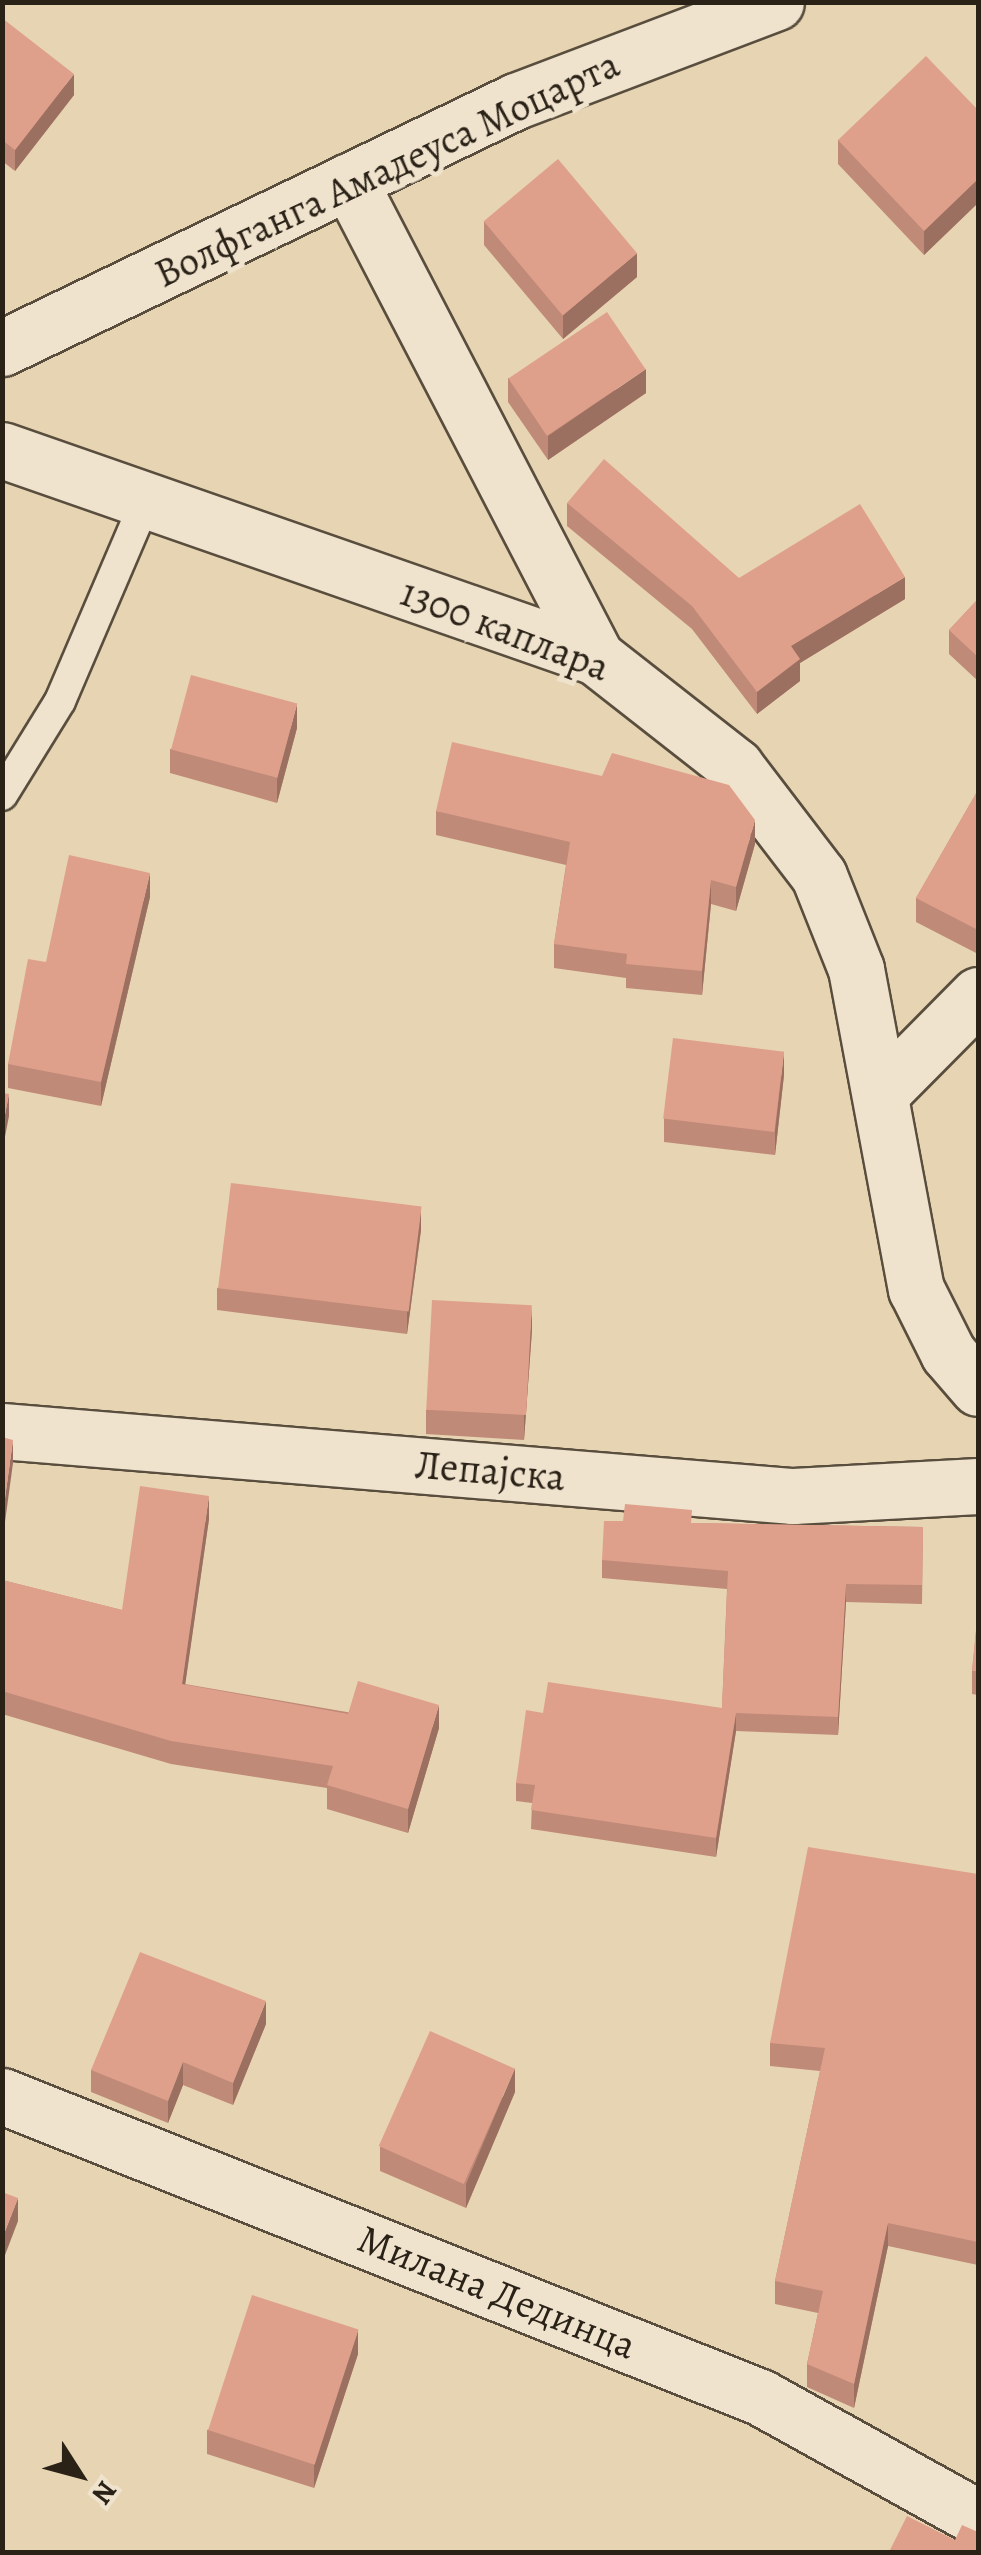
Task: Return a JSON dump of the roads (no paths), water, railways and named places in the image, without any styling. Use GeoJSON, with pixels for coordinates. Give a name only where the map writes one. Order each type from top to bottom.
{"type":"FeatureCollection","features":[{"type":"Feature","properties":{"kind":"street","name":"Волфганга Амадеуса Моцарта"},"geometry":{"type":"LineString","coordinates":[[2,348],[516,101],[776,2]]}},
{"type":"Feature","properties":{"kind":"street"},"geometry":{"type":"LineString","coordinates":[[349,181],[596,657]]}},
{"type":"Feature","properties":{"kind":"street","name":"1300 каплара"},"geometry":{"type":"LineString","coordinates":[[2,450],[596,657],[675,713],[782,820],[819,876],[856,969],[883,1091],[916,1289],[948,1353],[978,1388]]}},
{"type":"Feature","properties":{"kind":"street"},"geometry":{"type":"LineString","coordinates":[[883,1091],[978,995]]}},
{"type":"Feature","properties":{"kind":"street","name":"Лепајска"},"geometry":{"type":"LineString","coordinates":[[2,1430],[792,1496],[978,1486]]}},
{"type":"Feature","properties":{"kind":"street","name":"Милана Дединца"},"geometry":{"type":"LineString","coordinates":[[2,2096],[760,2397],[978,2518]]}},
{"type":"Feature","properties":{"kind":"lane"},"geometry":{"type":"LineString","coordinates":[[2,795],[60,700],[146,500]]}}]}
